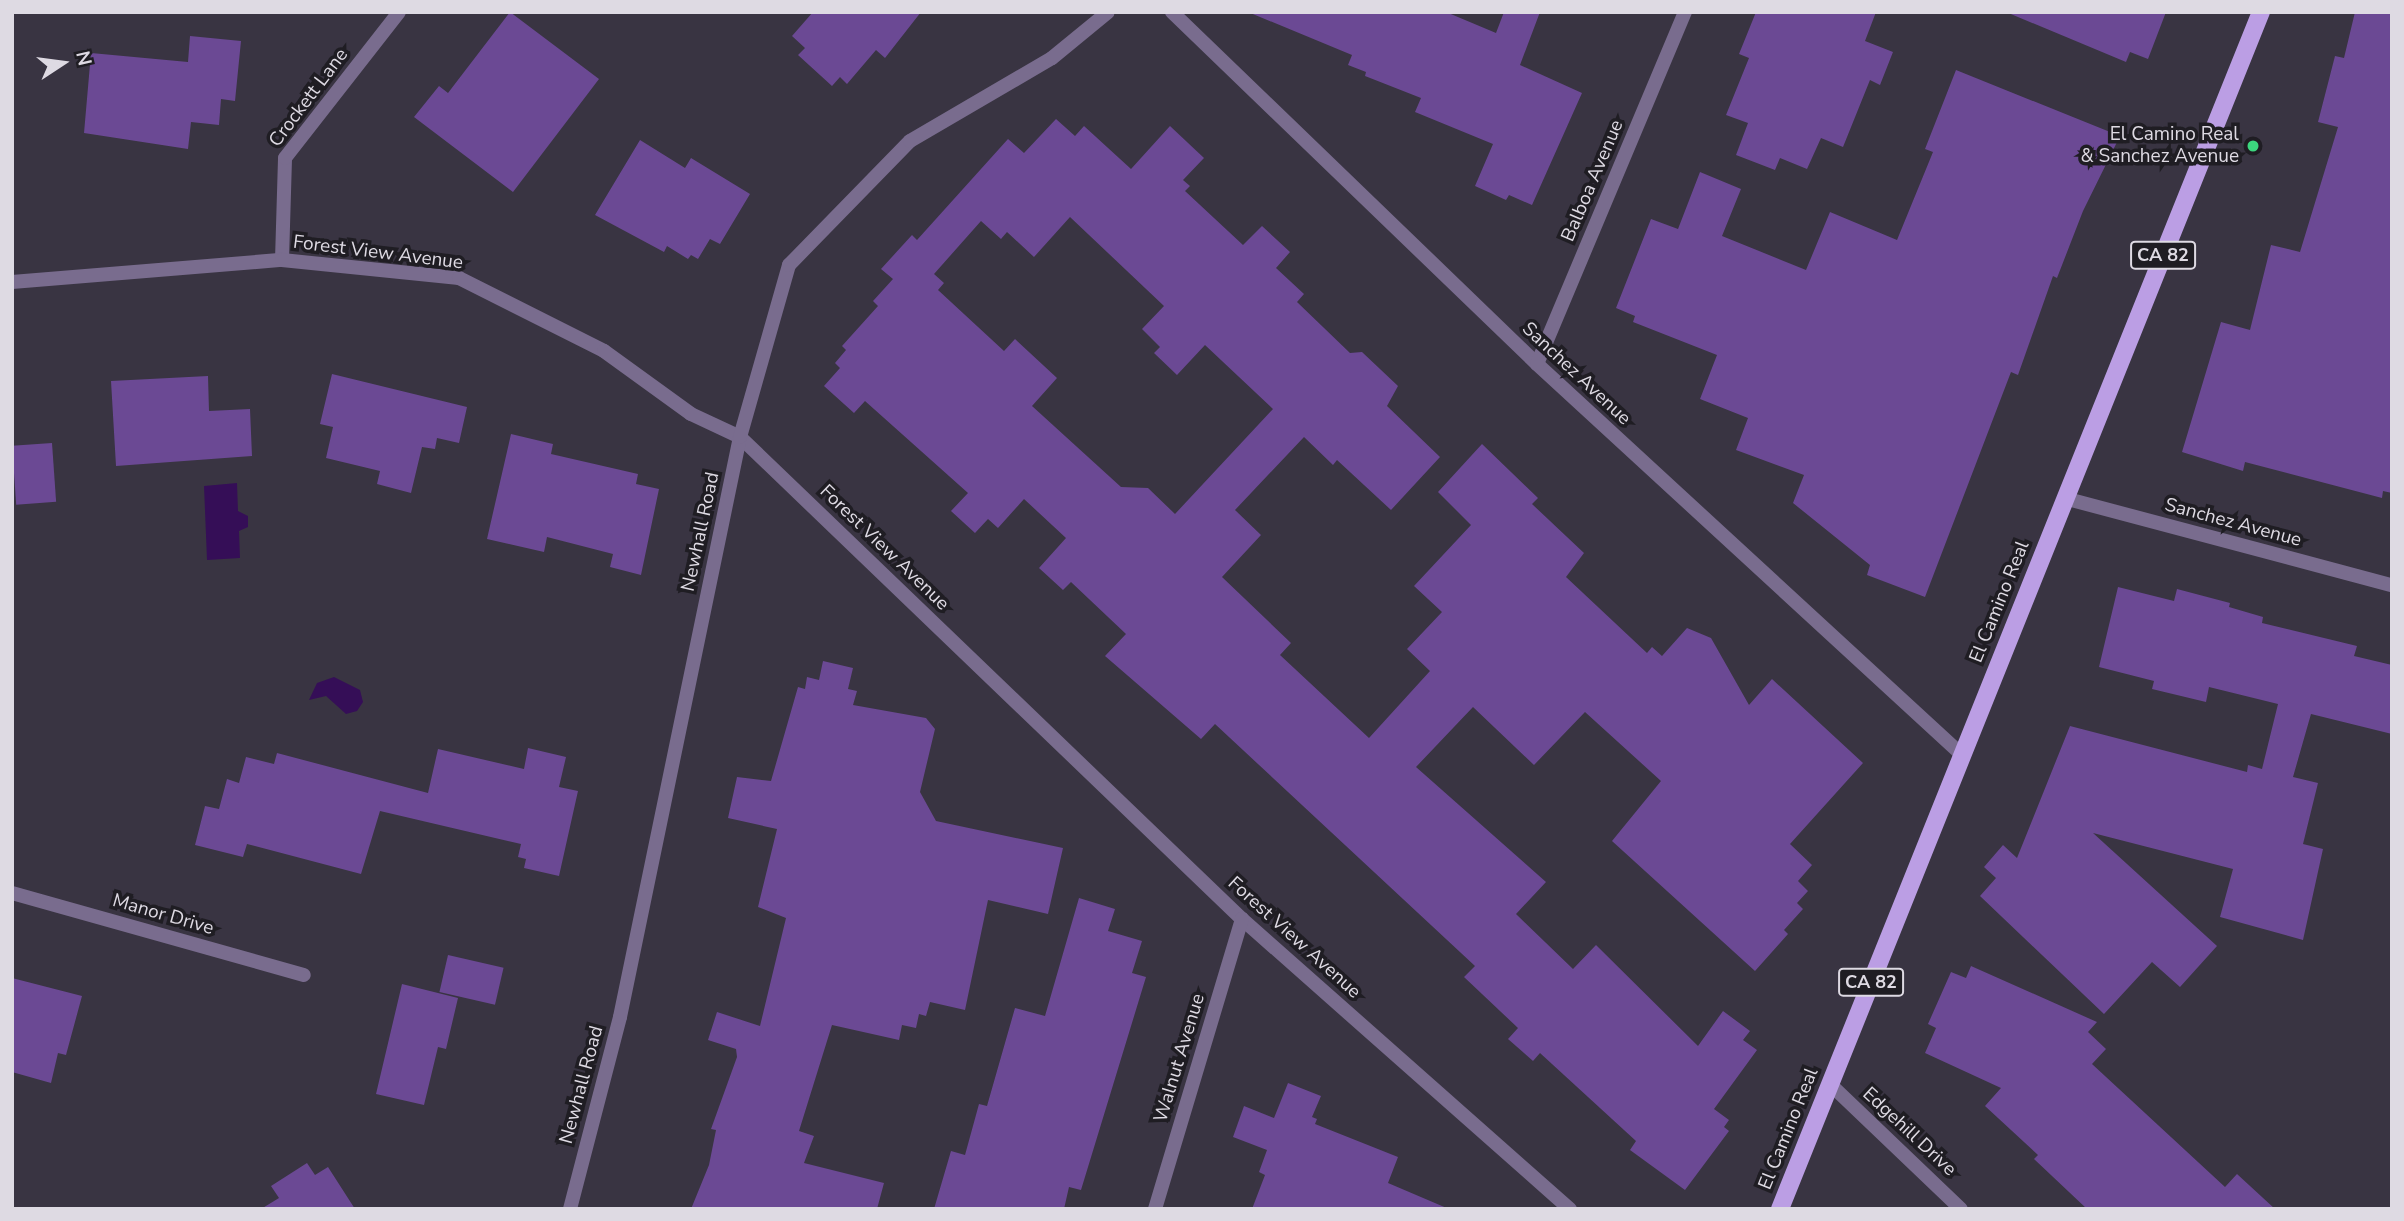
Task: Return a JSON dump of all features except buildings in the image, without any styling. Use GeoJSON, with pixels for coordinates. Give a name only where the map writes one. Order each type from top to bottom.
{"type":"FeatureCollection","features":[{"type":"Feature","properties":{"kind":"main road","name":"El Camino Real"},"geometry":{"type":"LineString","coordinates":[[1780,1209],[2261,12]]}},
{"type":"Feature","properties":{"kind":"street","name":"Crockett Lane"},"geometry":{"type":"LineString","coordinates":[[282,260],[285,158],[399,12]]}},
{"type":"Feature","properties":{"kind":"street","name":"Newhall Road"},"geometry":{"type":"LineString","coordinates":[[570,1209],[620,1017],[740,437],[789,265],[910,141],[1052,58],[1108,12]]}},
{"type":"Feature","properties":{"kind":"street","name":"Sanchez Avenue"},"geometry":{"type":"LineString","coordinates":[[1172,12],[1537,364],[1962,755]]}},
{"type":"Feature","properties":{"kind":"street","name":"Balboa Avenue"},"geometry":{"type":"LineString","coordinates":[[1537,364],[1685,12]]}},
{"type":"Feature","properties":{"kind":"street","name":"Forest View Avenue"},"geometry":{"type":"LineString","coordinates":[[12,282],[282,260],[459,278],[604,351],[691,414],[740,437],[1242,919],[1570,1209]]}},
{"type":"Feature","properties":{"kind":"street","name":"Sanchez Avenue"},"geometry":{"type":"LineString","coordinates":[[2064,498],[2392,585]]}},
{"type":"Feature","properties":{"kind":"street","name":"Manor Drive"},"geometry":{"type":"LineString","coordinates":[[12,893],[304,975]]}},
{"type":"Feature","properties":{"kind":"street","name":"Walnut Avenue"},"geometry":{"type":"LineString","coordinates":[[1155,1209],[1242,919]]}},
{"type":"Feature","properties":{"kind":"street","name":"Edgehill Drive"},"geometry":{"type":"LineString","coordinates":[[1830,1084],[1961,1209]]}},
{"type":"Feature","properties":{"kind":"shaded area"},"geometry":{"type":"Polygon","coordinates":[[[237,483],[238,511],[248,516],[248,527],[239,531],[240,558],[207,560],[204,486],[237,483]]]}},
{"type":"Feature","properties":{"kind":"shaded area"},"geometry":{"type":"Polygon","coordinates":[[[334,677],[360,690],[363,702],[357,711],[346,714],[326,696],[309,700],[317,683],[334,677]]]}},
{"type":"Feature","properties":{"kind":"place","name":"El Camino Real & Sanchez Avenue"},"geometry":{"type":"Point","coordinates":[2253,146]}}]}
